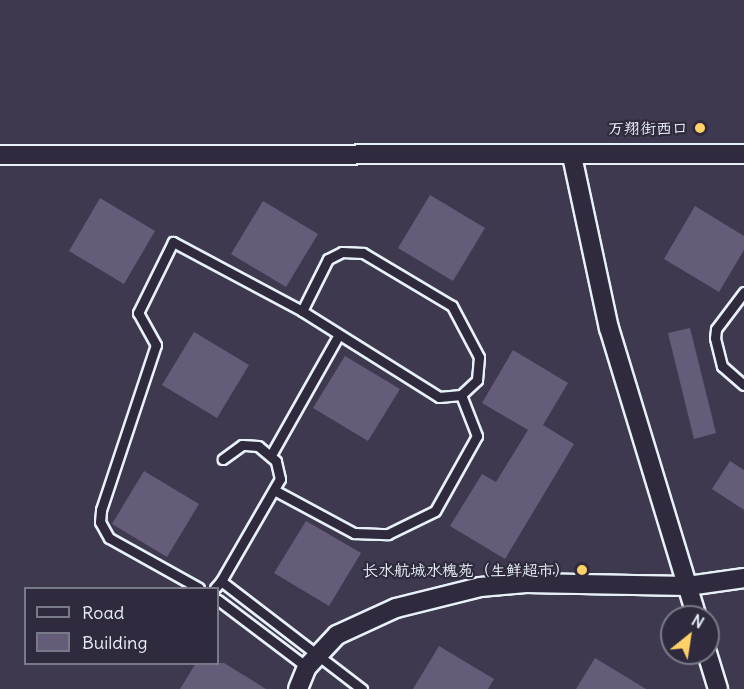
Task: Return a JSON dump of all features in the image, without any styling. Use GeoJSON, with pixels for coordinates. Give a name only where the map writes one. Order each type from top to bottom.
{"type":"FeatureCollection","features":[{"type":"Feature","properties":{"kind":"street"},"geometry":{"type":"LineString","coordinates":[[0,155],[744,154]]}},
{"type":"Feature","properties":{"kind":"street"},"geometry":{"type":"LineString","coordinates":[[572,156],[609,328],[694,605]]}},
{"type":"Feature","properties":{"kind":"street"},"geometry":{"type":"LineString","coordinates":[[298,689],[313,660],[360,622],[396,608],[480,587],[526,583],[688,586],[744,578]]}},
{"type":"Feature","properties":{"kind":"street"},"geometry":{"type":"LineString","coordinates":[[711,665],[718,689]]}},
{"type":"Feature","properties":{"kind":"lane"},"geometry":{"type":"LineString","coordinates":[[197,587],[109,538],[100,522],[101,510],[156,345],[138,313],[173,242],[302,311],[338,336],[440,397],[461,395],[477,380],[480,365],[452,306],[369,256],[349,251],[328,259],[302,311]]}},
{"type":"Feature","properties":{"kind":"lane"},"geometry":{"type":"LineString","coordinates":[[744,292],[716,329],[715,338],[722,366],[744,385]]}},
{"type":"Feature","properties":{"kind":"lane"},"geometry":{"type":"LineString","coordinates":[[272,455],[338,336]]}},
{"type":"Feature","properties":{"kind":"lane"},"geometry":{"type":"LineString","coordinates":[[274,490],[354,533],[388,534],[435,511],[477,435],[461,395]]}},
{"type":"Feature","properties":{"kind":"lane"},"geometry":{"type":"LineString","coordinates":[[223,459],[242,445],[258,446],[272,455],[280,473],[274,490],[218,585],[313,660]]}},
{"type":"Feature","properties":{"kind":"lane"},"geometry":{"type":"LineString","coordinates":[[219,601],[362,689]]}},
{"type":"Feature","properties":{"kind":"building"},"geometry":{"type":"Polygon","coordinates":[[[430,195],[485,228],[453,281],[398,248],[430,195]]]}},
{"type":"Feature","properties":{"kind":"building"},"geometry":{"type":"Polygon","coordinates":[[[100,198],[155,231],[124,284],[69,251],[100,198]]]}},
{"type":"Feature","properties":{"kind":"building"},"geometry":{"type":"Polygon","coordinates":[[[263,201],[318,234],[286,287],[231,254],[263,201]]]}},
{"type":"Feature","properties":{"kind":"building"},"geometry":{"type":"Polygon","coordinates":[[[695,206],[744,236],[744,250],[719,292],[664,259],[695,206]]]}},
{"type":"Feature","properties":{"kind":"building"},"geometry":{"type":"Polygon","coordinates":[[[690,328],[716,433],[694,439],[668,333],[690,328]]]}},
{"type":"Feature","properties":{"kind":"building"},"geometry":{"type":"Polygon","coordinates":[[[194,332],[249,365],[217,418],[162,385],[194,332]]]}},
{"type":"Feature","properties":{"kind":"building"},"geometry":{"type":"Polygon","coordinates":[[[513,350],[568,383],[543,425],[574,444],[505,559],[450,526],[482,474],[496,482],[528,430],[482,403],[513,350]]]}},
{"type":"Feature","properties":{"kind":"building"},"geometry":{"type":"Polygon","coordinates":[[[345,356],[400,389],[368,441],[313,408],[345,356]]]}},
{"type":"Feature","properties":{"kind":"building"},"geometry":{"type":"Polygon","coordinates":[[[730,461],[744,470],[744,510],[712,489],[730,461]]]}},
{"type":"Feature","properties":{"kind":"building"},"geometry":{"type":"Polygon","coordinates":[[[144,471],[199,504],[167,557],[112,524],[144,471]]]}},
{"type":"Feature","properties":{"kind":"building"},"geometry":{"type":"Polygon","coordinates":[[[306,521],[361,553],[329,606],[274,573],[306,521]]]}},
{"type":"Feature","properties":{"kind":"building"},"geometry":{"type":"Polygon","coordinates":[[[439,646],[494,679],[488,689],[413,689],[439,646]]]}},
{"type":"Feature","properties":{"kind":"building"},"geometry":{"type":"Polygon","coordinates":[[[595,658],[646,689],[576,689],[595,658]]]}},
{"type":"Feature","properties":{"kind":"building"},"geometry":{"type":"Polygon","coordinates":[[[224,663],[266,689],[180,689],[195,665],[224,663]]]}},
{"type":"Feature","properties":{"kind":"place","name":"万翔街西口"},"geometry":{"type":"Point","coordinates":[700,128]}},
{"type":"Feature","properties":{"kind":"place","name":"长水航城水槐苑（生鲜超市）"},"geometry":{"type":"Point","coordinates":[582,570]}}]}
